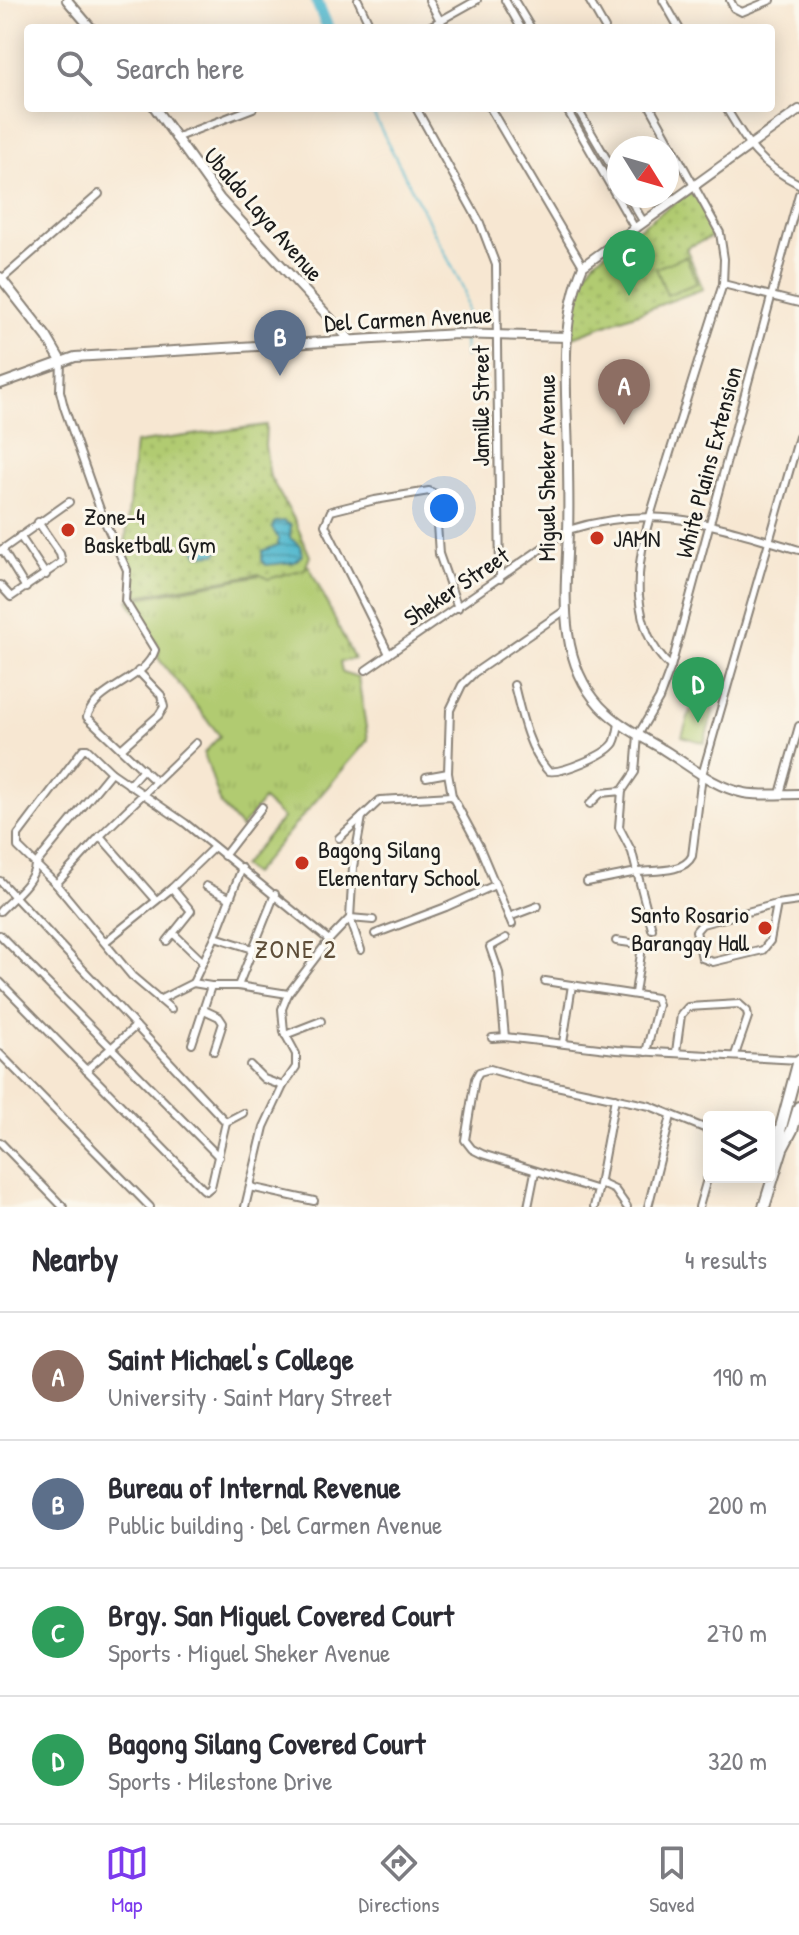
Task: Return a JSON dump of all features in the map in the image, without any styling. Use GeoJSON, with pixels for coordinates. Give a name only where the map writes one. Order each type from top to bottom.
{"type":"FeatureCollection","features":[{"type":"Feature","properties":{"kind":"highway"},"geometry":{"type":"LineString","coordinates":[[782,1149],[780,1131],[799,1060]]}},
{"type":"Feature","properties":{"kind":"highway"},"geometry":{"type":"LineString","coordinates":[[764,1207],[799,1107]]}},
{"type":"Feature","properties":{"kind":"street"},"geometry":{"type":"LineString","coordinates":[[67,0],[88,24]]}},
{"type":"Feature","properties":{"kind":"street"},"geometry":{"type":"LineString","coordinates":[[358,0],[369,24]]}},
{"type":"Feature","properties":{"kind":"street"},"geometry":{"type":"LineString","coordinates":[[429,0],[442,24],[477,0]]}},
{"type":"Feature","properties":{"kind":"street"},"geometry":{"type":"LineString","coordinates":[[505,0],[519,24]]}},
{"type":"Feature","properties":{"kind":"street"},"geometry":{"type":"LineString","coordinates":[[514,0],[529,24]]}},
{"type":"Feature","properties":{"kind":"street"},"geometry":{"type":"LineString","coordinates":[[589,0],[603,24]]}},
{"type":"Feature","properties":{"kind":"street"},"geometry":{"type":"LineString","coordinates":[[663,0],[677,24]]}},
{"type":"Feature","properties":{"kind":"street"},"geometry":{"type":"LineString","coordinates":[[730,0],[734,8],[742,12],[771,0]]}},
{"type":"Feature","properties":{"kind":"street"},"geometry":{"type":"LineString","coordinates":[[492,112],[583,266],[799,110]]}},
{"type":"Feature","properties":{"kind":"street","name":"Ubaldo Laya Avenue"},"geometry":{"type":"LineString","coordinates":[[158,112],[220,199],[350,340]]}},
{"type":"Feature","properties":{"kind":"street"},"geometry":{"type":"LineString","coordinates":[[175,138],[243,112]]}},
{"type":"Feature","properties":{"kind":"street","name":"Jamille Street"},"geometry":{"type":"LineString","coordinates":[[418,112],[490,244],[496,265],[499,286],[500,579]]}},
{"type":"Feature","properties":{"kind":"street"},"geometry":{"type":"LineString","coordinates":[[568,112],[634,227]]}},
{"type":"Feature","properties":{"kind":"street"},"geometry":{"type":"LineString","coordinates":[[579,112],[607,159]]}},
{"type":"Feature","properties":{"kind":"street"},"geometry":{"type":"LineString","coordinates":[[653,112],[720,233],[724,259],[723,284],[642,544],[639,597],[650,642],[671,667]]}},
{"type":"Feature","properties":{"kind":"street"},"geometry":{"type":"LineString","coordinates":[[728,112],[748,147],[771,169],[799,184]]}},
{"type":"Feature","properties":{"kind":"street"},"geometry":{"type":"LineString","coordinates":[[99,194],[1,278],[47,337],[61,361],[60,391],[64,407],[106,526],[127,570],[125,601],[155,650],[138,671],[104,697],[88,712],[87,717],[155,781]]}},
{"type":"Feature","properties":{"kind":"street","name":"White Plains Extension"},"geometry":{"type":"LineString","coordinates":[[638,735],[659,699],[671,667],[799,194]]}},
{"type":"Feature","properties":{"kind":"street"},"geometry":{"type":"LineString","coordinates":[[635,208],[643,221]]}},
{"type":"Feature","properties":{"kind":"street","name":"Miguel Sheker Avenue"},"geometry":{"type":"LineString","coordinates":[[583,266],[574,287],[567,337],[568,530],[564,611],[572,648],[585,684],[598,705],[619,723],[702,775],[747,793],[799,794]]}},
{"type":"Feature","properties":{"kind":"street"},"geometry":{"type":"LineString","coordinates":[[723,284],[799,303]]}},
{"type":"Feature","properties":{"kind":"street","name":"Del Carmen Avenue"},"geometry":{"type":"LineString","coordinates":[[0,384],[75,357],[457,334],[567,337]]}},
{"type":"Feature","properties":{"kind":"street"},"geometry":{"type":"LineString","coordinates":[[587,882],[679,867],[690,861],[702,775],[799,437]]}},
{"type":"Feature","properties":{"kind":"street"},"geometry":{"type":"LineString","coordinates":[[389,654],[325,525],[331,511],[429,491],[435,494],[439,554],[458,608]]}},
{"type":"Feature","properties":{"kind":"street"},"geometry":{"type":"LineString","coordinates":[[26,588],[1,550],[69,502]]}},
{"type":"Feature","properties":{"kind":"street","name":"Sheker Street"},"geometry":{"type":"LineString","coordinates":[[366,670],[568,530],[596,522],[651,515],[709,523],[799,550]]}},
{"type":"Feature","properties":{"kind":"street"},"geometry":{"type":"LineString","coordinates":[[0,585],[11,597],[59,566],[62,559],[38,522]]}},
{"type":"Feature","properties":{"kind":"street"},"geometry":{"type":"LineString","coordinates":[[20,536],[46,575]]}},
{"type":"Feature","properties":{"kind":"street"},"geometry":{"type":"LineString","coordinates":[[538,906],[510,921],[479,846],[452,796],[448,773],[450,710],[462,685],[474,673],[564,611]]}},
{"type":"Feature","properties":{"kind":"street"},"geometry":{"type":"LineString","coordinates":[[122,748],[164,707],[161,695],[138,671]]}},
{"type":"Feature","properties":{"kind":"street"},"geometry":{"type":"LineString","coordinates":[[514,685],[526,728],[548,771],[561,771],[607,749],[616,738],[619,723]]}},
{"type":"Feature","properties":{"kind":"street"},"geometry":{"type":"LineString","coordinates":[[780,794],[799,726]]}},
{"type":"Feature","properties":{"kind":"street"},"geometry":{"type":"LineString","coordinates":[[638,735],[635,772],[622,791],[619,827],[632,852],[652,929]]}},
{"type":"Feature","properties":{"kind":"street"},"geometry":{"type":"LineString","coordinates":[[56,884],[100,836],[196,743]]}},
{"type":"Feature","properties":{"kind":"street"},"geometry":{"type":"LineString","coordinates":[[171,1009],[132,976],[56,884],[18,847],[18,835],[79,752],[87,749],[111,772],[185,823],[329,940]]}},
{"type":"Feature","properties":{"kind":"street"},"geometry":{"type":"LineString","coordinates":[[129,785],[143,769]]}},
{"type":"Feature","properties":{"kind":"street"},"geometry":{"type":"LineString","coordinates":[[0,911],[34,872],[35,865],[68,821],[111,772]]}},
{"type":"Feature","properties":{"kind":"street"},"geometry":{"type":"LineString","coordinates":[[426,777],[448,773]]}},
{"type":"Feature","properties":{"kind":"street"},"geometry":{"type":"LineString","coordinates":[[590,804],[601,793],[622,791]]}},
{"type":"Feature","properties":{"kind":"street"},"geometry":{"type":"LineString","coordinates":[[339,838],[380,800],[452,796]]}},
{"type":"Feature","properties":{"kind":"street"},"geometry":{"type":"LineString","coordinates":[[224,856],[262,807]]}},
{"type":"Feature","properties":{"kind":"street"},"geometry":{"type":"LineString","coordinates":[[361,950],[350,918],[353,867],[362,817]]}},
{"type":"Feature","properties":{"kind":"street"},"geometry":{"type":"LineString","coordinates":[[100,836],[156,900]]}},
{"type":"Feature","properties":{"kind":"street"},"geometry":{"type":"LineString","coordinates":[[105,942],[172,888],[214,847]]}},
{"type":"Feature","properties":{"kind":"street"},"geometry":{"type":"LineString","coordinates":[[193,983],[242,868]]}},
{"type":"Feature","properties":{"kind":"street"},"geometry":{"type":"LineString","coordinates":[[0,881],[226,1122]]}},
{"type":"Feature","properties":{"kind":"street"},"geometry":{"type":"LineString","coordinates":[[375,934],[495,885]]}},
{"type":"Feature","properties":{"kind":"street"},"geometry":{"type":"LineString","coordinates":[[206,886],[229,898]]}},
{"type":"Feature","properties":{"kind":"street"},"geometry":{"type":"LineString","coordinates":[[167,941],[191,911],[172,888]]}},
{"type":"Feature","properties":{"kind":"street"},"geometry":{"type":"LineString","coordinates":[[238,986],[275,894]]}},
{"type":"Feature","properties":{"kind":"street"},"geometry":{"type":"LineString","coordinates":[[777,904],[770,941],[763,950],[713,962],[702,958],[696,931],[702,924],[777,904],[799,901]]}},
{"type":"Feature","properties":{"kind":"street"},"geometry":{"type":"LineString","coordinates":[[350,918],[373,920]]}},
{"type":"Feature","properties":{"kind":"street"},"geometry":{"type":"LineString","coordinates":[[245,1207],[264,1127],[298,1060],[285,1035],[282,1009],[288,994],[350,918]]}},
{"type":"Feature","properties":{"kind":"street"},"geometry":{"type":"LineString","coordinates":[[174,934],[203,962]]}},
{"type":"Feature","properties":{"kind":"street"},"geometry":{"type":"LineString","coordinates":[[0,935],[219,1157]]}},
{"type":"Feature","properties":{"kind":"street"},"geometry":{"type":"LineString","coordinates":[[215,937],[253,949]]}},
{"type":"Feature","properties":{"kind":"street"},"geometry":{"type":"LineString","coordinates":[[505,1037],[499,973],[490,947],[506,938]]}},
{"type":"Feature","properties":{"kind":"street"},"geometry":{"type":"LineString","coordinates":[[616,941],[642,947],[635,993]]}},
{"type":"Feature","properties":{"kind":"street"},"geometry":{"type":"LineString","coordinates":[[545,981],[652,995],[658,1001],[646,1052]]}},
{"type":"Feature","properties":{"kind":"street"},"geometry":{"type":"LineString","coordinates":[[0,982],[203,1189],[211,1187],[226,1122]]}},
{"type":"Feature","properties":{"kind":"street"},"geometry":{"type":"LineString","coordinates":[[159,1000],[193,983],[288,994]]}},
{"type":"Feature","properties":{"kind":"street"},"geometry":{"type":"LineString","coordinates":[[563,1043],[572,985]]}},
{"type":"Feature","properties":{"kind":"street"},"geometry":{"type":"LineString","coordinates":[[192,1044],[211,986]]}},
{"type":"Feature","properties":{"kind":"street"},"geometry":{"type":"LineString","coordinates":[[676,1052],[681,1015],[688,1007],[739,1004],[747,1011],[748,1017],[735,1055]]}},
{"type":"Feature","properties":{"kind":"street"},"geometry":{"type":"LineString","coordinates":[[204,1010],[219,1017],[223,1023],[214,1051]]}},
{"type":"Feature","properties":{"kind":"street"},"geometry":{"type":"LineString","coordinates":[[285,1035],[321,1021]]}},
{"type":"Feature","properties":{"kind":"street"},"geometry":{"type":"LineString","coordinates":[[86,1070],[136,1026]]}},
{"type":"Feature","properties":{"kind":"street"},"geometry":{"type":"LineString","coordinates":[[492,1038],[646,1052],[799,1060]]}},
{"type":"Feature","properties":{"kind":"street"},"geometry":{"type":"LineString","coordinates":[[0,1054],[150,1207]]}},
{"type":"Feature","properties":{"kind":"street"},"geometry":{"type":"LineString","coordinates":[[250,1065],[264,1079],[283,1086]]}},
{"type":"Feature","properties":{"kind":"street"},"geometry":{"type":"LineString","coordinates":[[627,1207],[615,1190],[535,1172],[482,1154],[468,1145],[465,1133],[479,1072],[490,1069],[650,1106],[703,1128]]}},
{"type":"Feature","properties":{"kind":"street"},"geometry":{"type":"LineString","coordinates":[[594,1207],[615,1098]]}},
{"type":"Feature","properties":{"kind":"street"},"geometry":{"type":"LineString","coordinates":[[226,1122],[243,1113]]}},
{"type":"Feature","properties":{"kind":"street"},"geometry":{"type":"LineString","coordinates":[[648,1207],[671,1116]]}},
{"type":"Feature","properties":{"kind":"street"},"geometry":{"type":"LineString","coordinates":[[0,1142],[62,1206]]}},
{"type":"Feature","properties":{"kind":"street"},"geometry":{"type":"LineString","coordinates":[[775,1147],[782,1149]]}},
{"type":"Feature","properties":{"kind":"street"},"geometry":{"type":"LineString","coordinates":[[528,1207],[535,1172]]}},
{"type":"Feature","properties":{"kind":"street"},"geometry":{"type":"LineString","coordinates":[[699,1207],[706,1183]]}},
{"type":"Feature","properties":{"kind":"street"},"geometry":{"type":"LineString","coordinates":[[250,1187],[314,1201]]}},
{"type":"Feature","properties":{"kind":"green space"},"geometry":{"type":"Polygon","coordinates":[[[694,189],[716,235],[686,248],[703,289],[573,337],[577,295],[596,259],[667,208],[679,208],[679,200],[694,189]]]}},
{"type":"Feature","properties":{"kind":"green space"},"geometry":{"type":"Polygon","coordinates":[[[686,256],[697,283],[667,295],[656,268],[686,256]]]}},
{"type":"Feature","properties":{"kind":"green space"},"geometry":{"type":"Polygon","coordinates":[[[266,425],[265,446],[270,477],[294,519],[310,556],[305,569],[268,579],[259,574],[137,596],[125,548],[135,443],[266,425]]]}},
{"type":"Feature","properties":{"kind":"green space"},"geometry":{"type":"Polygon","coordinates":[[[309,566],[354,659],[340,662],[342,672],[358,677],[368,740],[253,874],[242,866],[283,818],[263,800],[241,828],[221,805],[204,753],[220,736],[158,658],[159,647],[128,600],[309,566]]]}},
{"type":"Feature","properties":{"kind":"green space"},"geometry":{"type":"Polygon","coordinates":[[[693,703],[714,709],[704,743],[682,736],[693,703]]]}},
{"type":"Feature","properties":{"kind":"water"},"geometry":{"type":"Polygon","coordinates":[[[283,521],[291,525],[290,538],[301,546],[302,555],[295,562],[266,565],[262,561],[262,551],[278,545],[272,528],[275,522],[283,521]]]}},
{"type":"Feature","properties":{"kind":"water"},"geometry":{"type":"Polygon","coordinates":[[[207,537],[219,542],[221,549],[216,554],[198,555],[193,545],[198,538],[207,537]]]}},
{"type":"Feature","properties":{"kind":"waterway"},"geometry":{"type":"LineString","coordinates":[[316,0],[326,24]]}},
{"type":"Feature","properties":{"kind":"waterway"},"geometry":{"type":"LineString","coordinates":[[372,112],[464,290],[467,315],[464,332]]}},
{"type":"Feature","properties":{"kind":"waterway"},"geometry":{"type":"LineString","coordinates":[[464,338],[465,357]]}},
{"type":"Feature","properties":{"kind":"place","name":"Brgy. San Miguel Covered Court"},"geometry":{"type":"Point","coordinates":[629,296]}},
{"type":"Feature","properties":{"kind":"place","name":"Bureau of Internal Revenue"},"geometry":{"type":"Point","coordinates":[280,376]}},
{"type":"Feature","properties":{"kind":"place","name":"Saint Michael's College"},"geometry":{"type":"Point","coordinates":[624,425]}},
{"type":"Feature","properties":{"kind":"place","name":"Zone-4 Basketball Gym"},"geometry":{"type":"Point","coordinates":[68,530]}},
{"type":"Feature","properties":{"kind":"place","name":"JAMN"},"geometry":{"type":"Point","coordinates":[597,538]}},
{"type":"Feature","properties":{"kind":"place","name":"Bagong Silang Covered Court"},"geometry":{"type":"Point","coordinates":[698,723]}},
{"type":"Feature","properties":{"kind":"place","name":"Bagong Silang Elementary School"},"geometry":{"type":"Point","coordinates":[302,863]}},
{"type":"Feature","properties":{"kind":"place","name":"Santo Rosario Barangay Hall"},"geometry":{"type":"Point","coordinates":[765,928]}},
{"type":"Feature","properties":{"kind":"district","name":"ZONE 2"},"geometry":{"type":"Point","coordinates":[296,948]}}]}
